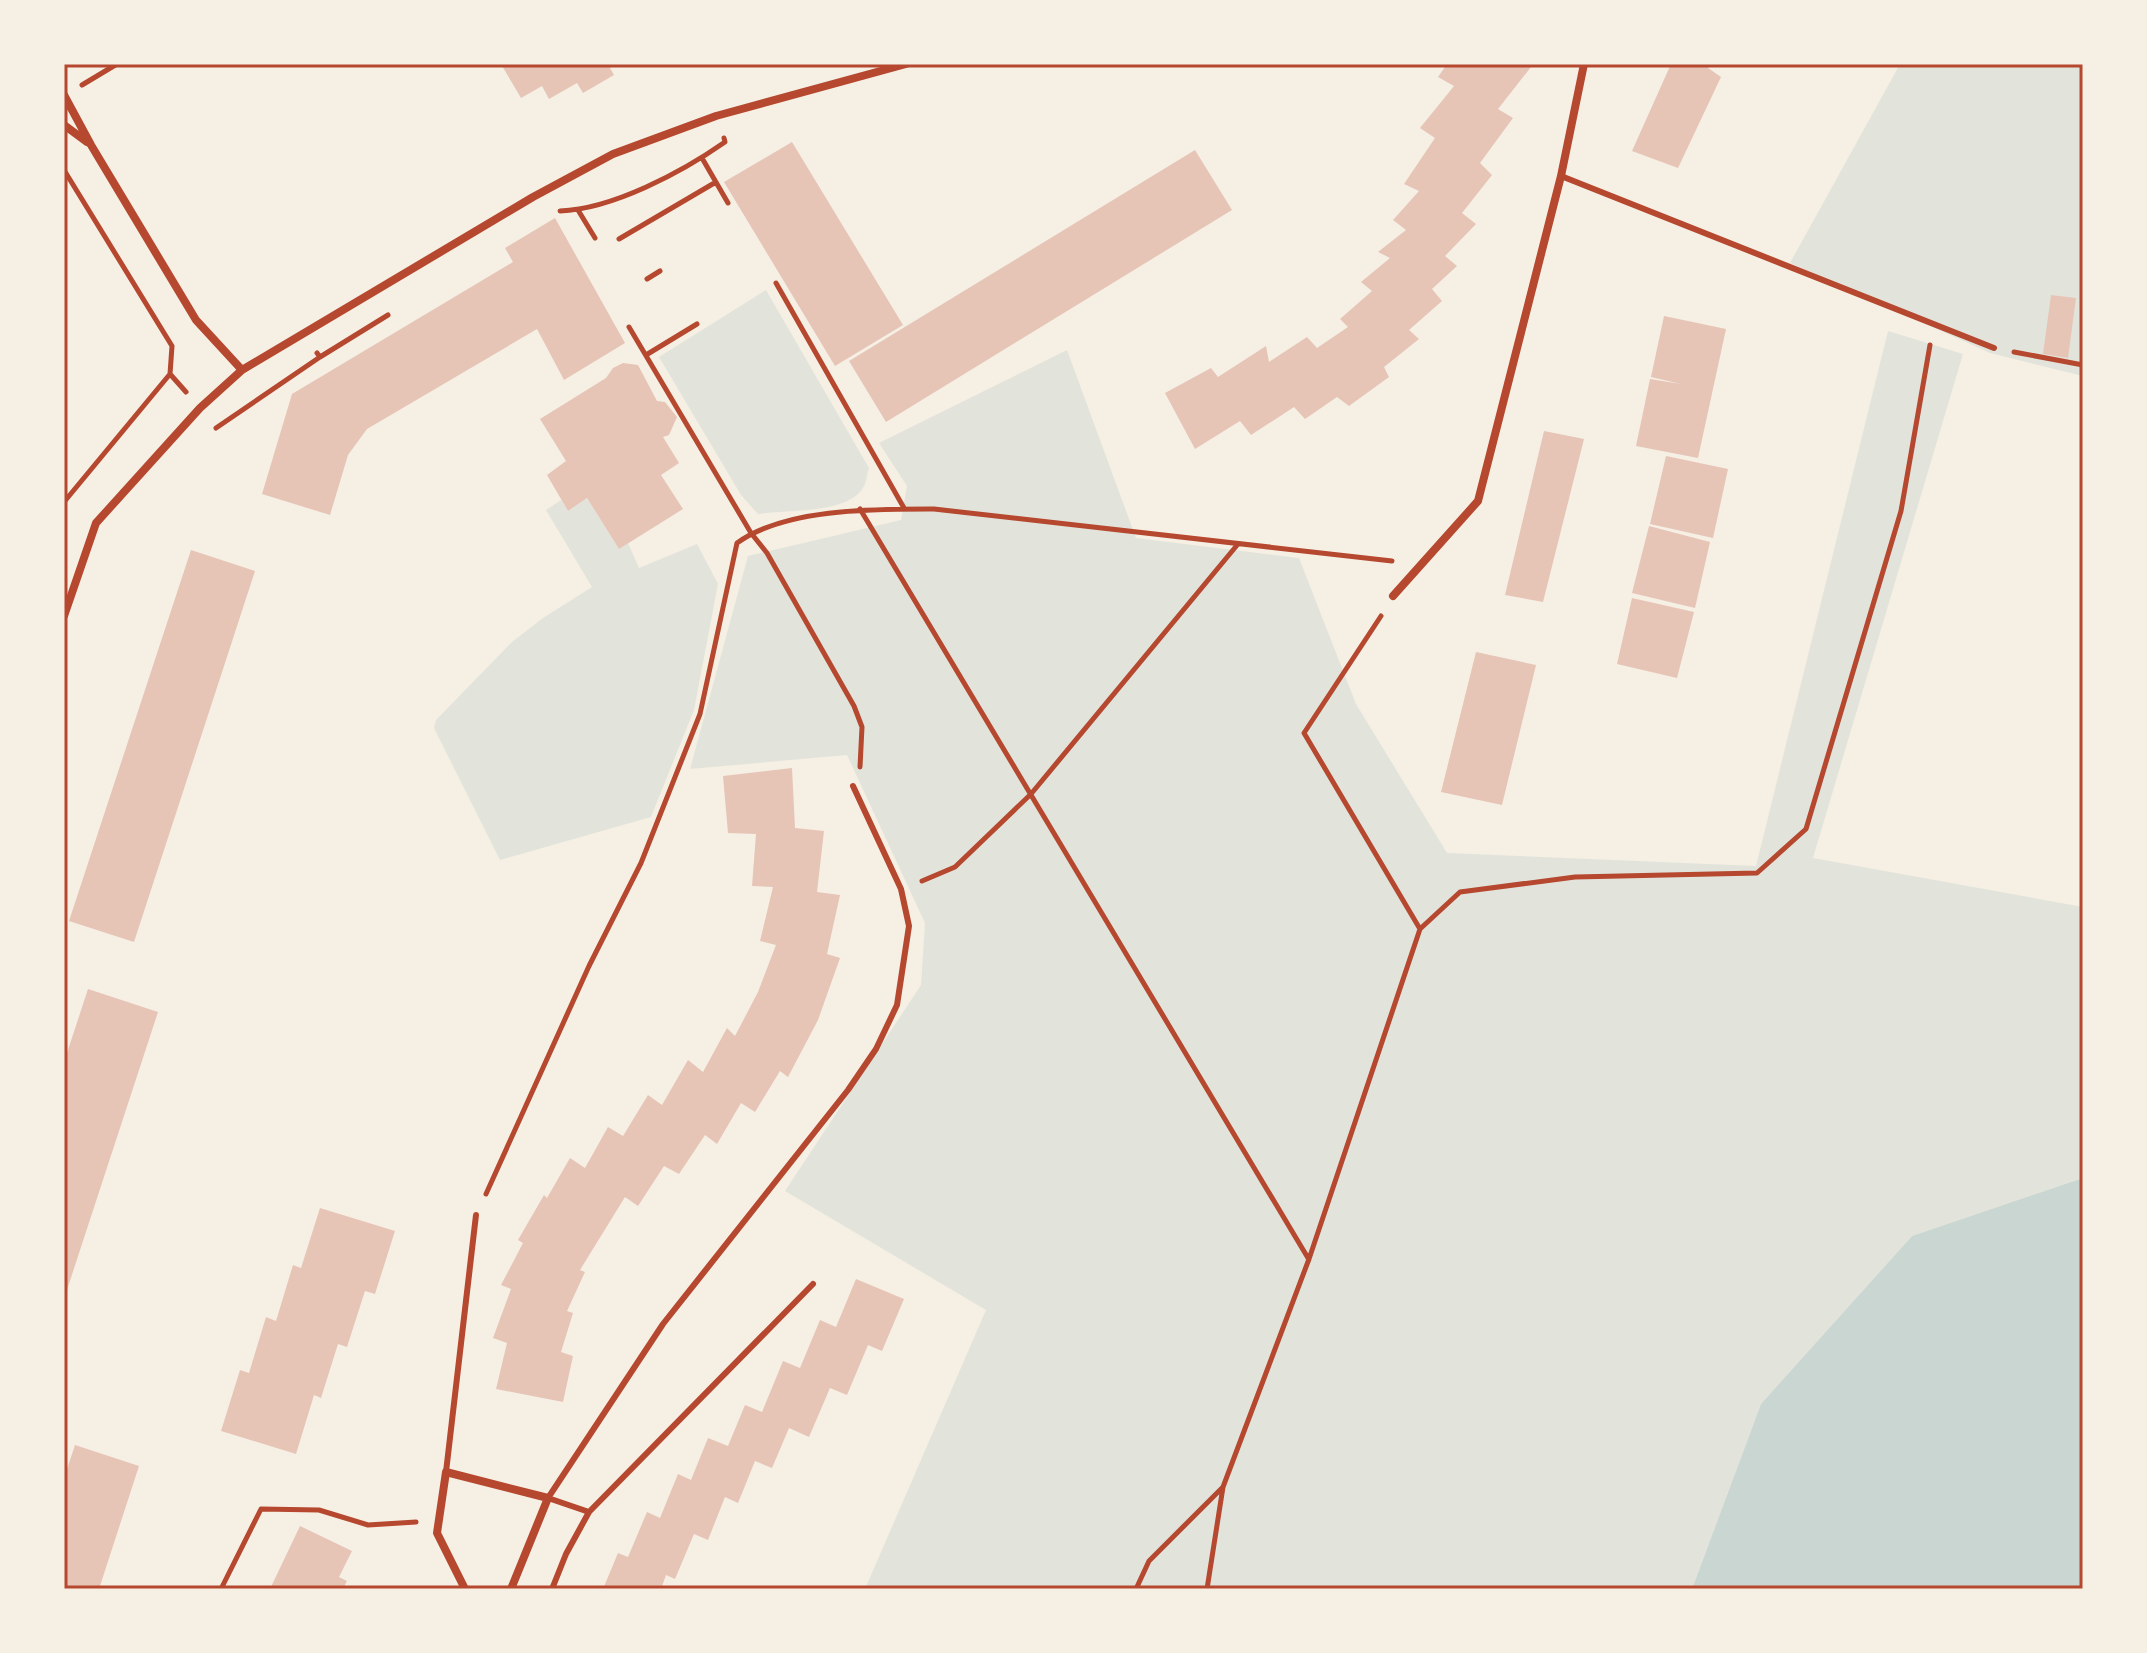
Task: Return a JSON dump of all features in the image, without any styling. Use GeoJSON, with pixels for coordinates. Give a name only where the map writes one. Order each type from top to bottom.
{"type":"FeatureCollection","features":[{"type":"Feature","properties":{"kind":"street"},"geometry":{"type":"LineString","coordinates":[[64,616],[96,523],[200,408],[242,370],[533,197],[613,154],[716,116],[906,64]]}},
{"type":"Feature","properties":{"kind":"street"},"geometry":{"type":"LineString","coordinates":[[1393,596],[1478,501],[1561,176],[1584,64]]}},
{"type":"Feature","properties":{"kind":"street"},"geometry":{"type":"LineString","coordinates":[[64,96],[196,320],[242,370]]}},
{"type":"Feature","properties":{"kind":"street"},"geometry":{"type":"LineString","coordinates":[[64,125],[91,145]]}},
{"type":"Feature","properties":{"kind":"street"},"geometry":{"type":"LineString","coordinates":[[465,1589],[437,1533],[446,1472],[548,1498],[511,1589]]}},
{"type":"Feature","properties":{"kind":"lane"},"geometry":{"type":"LineString","coordinates":[[1561,176],[1994,348]]}},
{"type":"Feature","properties":{"kind":"lane"},"geometry":{"type":"LineString","coordinates":[[589,1512],[548,1498],[663,1324],[848,1090],[876,1049],[897,1005],[909,926],[901,889],[853,786]]}},
{"type":"Feature","properties":{"kind":"lane"},"geometry":{"type":"LineString","coordinates":[[446,1472],[476,1215]]}},
{"type":"Feature","properties":{"kind":"lane"},"geometry":{"type":"LineString","coordinates":[[552,1589],[566,1554],[589,1512],[813,1284]]}},
{"type":"Feature","properties":{"kind":"path"},"geometry":{"type":"LineString","coordinates":[[64,96],[117,64]]}},
{"type":"Feature","properties":{"kind":"path"},"geometry":{"type":"LineString","coordinates":[[554,211],[578,210],[631,193],[702,158],[725,142],[716,116]]}},
{"type":"Feature","properties":{"kind":"path"},"geometry":{"type":"LineString","coordinates":[[702,158],[728,203]]}},
{"type":"Feature","properties":{"kind":"path"},"geometry":{"type":"LineString","coordinates":[[64,170],[172,346],[170,374],[64,502]]}},
{"type":"Feature","properties":{"kind":"path"},"geometry":{"type":"LineString","coordinates":[[619,239],[716,182]]}},
{"type":"Feature","properties":{"kind":"path"},"geometry":{"type":"LineString","coordinates":[[578,210],[595,238]]}},
{"type":"Feature","properties":{"kind":"path"},"geometry":{"type":"LineString","coordinates":[[647,279],[660,271]]}},
{"type":"Feature","properties":{"kind":"path"},"geometry":{"type":"LineString","coordinates":[[776,283],[905,509]]}},
{"type":"Feature","properties":{"kind":"path"},"geometry":{"type":"LineString","coordinates":[[304,333],[320,357],[401,307]]}},
{"type":"Feature","properties":{"kind":"path"},"geometry":{"type":"LineString","coordinates":[[646,355],[697,324]]}},
{"type":"Feature","properties":{"kind":"path"},"geometry":{"type":"LineString","coordinates":[[1207,1589],[1223,1487],[1309,1259],[1420,929],[1460,892],[1575,877],[1757,873],[1806,829],[1901,511],[1934,324]]}},
{"type":"Feature","properties":{"kind":"path"},"geometry":{"type":"LineString","coordinates":[[629,327],[751,533],[767,553],[854,706],[862,727],[862,739],[860,771],[853,786]]}},
{"type":"Feature","properties":{"kind":"path"},"geometry":{"type":"LineString","coordinates":[[1994,348],[2083,365]]}},
{"type":"Feature","properties":{"kind":"path"},"geometry":{"type":"LineString","coordinates":[[476,1215],[589,966],[641,863],[700,714],[737,543],[751,533],[777,524],[860,509],[934,509],[1421,564]]}},
{"type":"Feature","properties":{"kind":"path"},"geometry":{"type":"LineString","coordinates":[[860,509],[1309,1259]]}},
{"type":"Feature","properties":{"kind":"path"},"geometry":{"type":"LineString","coordinates":[[901,889],[955,867],[1031,794],[1239,543]]}},
{"type":"Feature","properties":{"kind":"path"},"geometry":{"type":"LineString","coordinates":[[1393,596],[1304,733],[1420,929]]}},
{"type":"Feature","properties":{"kind":"path"},"geometry":{"type":"LineString","coordinates":[[1136,1589],[1149,1561],[1223,1487]]}},
{"type":"Feature","properties":{"kind":"path"},"geometry":{"type":"LineString","coordinates":[[221,1589],[261,1509],[319,1510],[368,1525],[439,1521]]}},
{"type":"Feature","properties":{"kind":"shaded area"},"geometry":{"type":"Polygon","coordinates":[[[1900,64],[2083,64],[2083,376],[1990,353],[1790,263],[1900,64]]]}},
{"type":"Feature","properties":{"kind":"shaded area"},"geometry":{"type":"Polygon","coordinates":[[[766,290],[869,468],[864,486],[845,502],[817,509],[758,514],[741,495],[659,357],[766,290]]]}},
{"type":"Feature","properties":{"kind":"shaded area"},"geometry":{"type":"Polygon","coordinates":[[[1888,331],[1963,354],[1813,858],[2083,907],[2083,1178],[1912,1236],[1761,1404],[1692,1589],[865,1589],[986,1310],[785,1191],[921,985],[925,923],[847,755],[690,769],[748,556],[901,520],[907,486],[879,443],[1067,350],[1136,538],[1299,558],[1356,704],[1447,853],[1756,866],[1888,331]]]}},
{"type":"Feature","properties":{"kind":"shaded area"},"geometry":{"type":"Polygon","coordinates":[[[587,498],[619,549],[628,543],[639,568],[697,544],[718,584],[694,710],[651,817],[500,860],[434,728],[436,720],[512,642],[592,587],[546,510],[561,500],[568,511],[587,498]]]}},
{"type":"Feature","properties":{"kind":"shaded area"},"geometry":{"type":"Polygon","coordinates":[[[2083,1178],[2083,1589],[1692,1589],[1761,1404],[1912,1236],[2083,1178]]]}},
{"type":"Feature","properties":{"kind":"building"},"geometry":{"type":"Polygon","coordinates":[[[501,64],[617,64],[610,68],[614,75],[583,93],[577,83],[549,99],[542,86],[521,98],[501,64]]]}},
{"type":"Feature","properties":{"kind":"building"},"geometry":{"type":"Polygon","coordinates":[[[1447,64],[1527,64],[1531,67],[1498,109],[1513,118],[1480,163],[1492,175],[1462,213],[1476,224],[1445,256],[1457,266],[1432,289],[1442,301],[1409,330],[1419,339],[1384,367],[1389,377],[1349,406],[1337,397],[1305,419],[1294,407],[1251,435],[1240,421],[1195,449],[1165,393],[1211,368],[1218,377],[1266,346],[1269,362],[1307,337],[1317,348],[1348,327],[1340,319],[1372,291],[1361,282],[1390,258],[1378,252],[1406,230],[1393,220],[1419,191],[1404,184],[1435,138],[1420,128],[1454,86],[1438,77],[1447,64]]]}},
{"type":"Feature","properties":{"kind":"building"},"geometry":{"type":"Polygon","coordinates":[[[1671,64],[1710,64],[1708,68],[1721,77],[1678,168],[1632,151],[1671,64]]]}},
{"type":"Feature","properties":{"kind":"building"},"geometry":{"type":"Polygon","coordinates":[[[792,142],[903,325],[835,366],[724,182],[792,142]]]}},
{"type":"Feature","properties":{"kind":"building"},"geometry":{"type":"Polygon","coordinates":[[[1195,150],[1232,210],[886,422],[849,361],[1195,150]]]}},
{"type":"Feature","properties":{"kind":"building"},"geometry":{"type":"Polygon","coordinates":[[[555,218],[625,343],[564,380],[537,329],[367,429],[348,455],[330,515],[262,494],[292,394],[513,262],[505,248],[555,218]]]}},
{"type":"Feature","properties":{"kind":"building"},"geometry":{"type":"Polygon","coordinates":[[[2051,295],[2076,298],[2068,358],[2043,354],[2051,295]]]}},
{"type":"Feature","properties":{"kind":"building"},"geometry":{"type":"Polygon","coordinates":[[[1664,316],[1726,329],[1698,458],[1636,446],[1650,379],[1681,384],[1651,377],[1664,316]]]}},
{"type":"Feature","properties":{"kind":"building"},"geometry":{"type":"Polygon","coordinates":[[[623,363],[638,365],[657,401],[665,402],[677,417],[669,435],[663,437],[679,463],[661,475],[683,509],[619,549],[587,498],[568,511],[547,475],[566,461],[540,419],[606,378],[613,368],[623,363]]]}},
{"type":"Feature","properties":{"kind":"building"},"geometry":{"type":"Polygon","coordinates":[[[1544,431],[1584,439],[1543,602],[1505,595],[1544,431]]]}},
{"type":"Feature","properties":{"kind":"building"},"geometry":{"type":"Polygon","coordinates":[[[1666,456],[1728,469],[1713,538],[1650,524],[1666,456]]]}},
{"type":"Feature","properties":{"kind":"building"},"geometry":{"type":"Polygon","coordinates":[[[1649,526],[1710,542],[1695,608],[1632,593],[1649,526]]]}},
{"type":"Feature","properties":{"kind":"building"},"geometry":{"type":"Polygon","coordinates":[[[191,550],[255,571],[134,942],[69,921],[191,550]]]}},
{"type":"Feature","properties":{"kind":"building"},"geometry":{"type":"Polygon","coordinates":[[[1632,598],[1694,612],[1677,678],[1617,664],[1632,598]]]}},
{"type":"Feature","properties":{"kind":"building"},"geometry":{"type":"Polygon","coordinates":[[[1476,652],[1536,665],[1502,805],[1441,792],[1476,652]]]}},
{"type":"Feature","properties":{"kind":"building"},"geometry":{"type":"Polygon","coordinates":[[[792,768],[795,828],[824,831],[817,892],[840,895],[827,954],[840,958],[818,1020],[788,1077],[780,1071],[755,1112],[741,1103],[717,1144],[705,1135],[679,1174],[664,1166],[638,1206],[625,1197],[580,1270],[585,1272],[567,1311],[573,1313],[561,1352],[573,1356],[563,1402],[496,1389],[507,1343],[493,1338],[511,1289],[501,1285],[523,1243],[518,1240],[544,1195],[547,1198],[570,1158],[585,1168],[608,1127],[623,1136],[648,1095],[662,1105],[688,1060],[703,1072],[727,1028],[735,1036],[758,992],[776,945],[760,941],[773,887],[752,886],[756,834],[728,833],[723,776],[792,768]]]}},
{"type":"Feature","properties":{"kind":"building"},"geometry":{"type":"Polygon","coordinates":[[[88,989],[158,1012],[65,1296],[64,1062],[88,989]]]}},
{"type":"Feature","properties":{"kind":"building"},"geometry":{"type":"Polygon","coordinates":[[[320,1208],[395,1231],[375,1294],[365,1291],[347,1347],[338,1344],[321,1398],[314,1395],[296,1454],[221,1431],[240,1370],[249,1373],[266,1317],[276,1321],[293,1265],[301,1268],[320,1208]]]}},
{"type":"Feature","properties":{"kind":"building"},"geometry":{"type":"Polygon","coordinates":[[[856,1279],[904,1299],[882,1351],[868,1345],[847,1395],[830,1388],[809,1437],[789,1428],[772,1468],[755,1461],[738,1503],[725,1497],[708,1540],[694,1534],[675,1579],[666,1575],[661,1589],[603,1589],[618,1553],[628,1557],[647,1512],[660,1518],[678,1474],[691,1480],[708,1438],[728,1446],[745,1405],[762,1412],[783,1361],[800,1368],[820,1320],[836,1327],[856,1279]]]}},
{"type":"Feature","properties":{"kind":"building"},"geometry":{"type":"Polygon","coordinates":[[[75,1445],[139,1466],[99,1589],[64,1589],[64,1478],[75,1445]]]}},
{"type":"Feature","properties":{"kind":"building"},"geometry":{"type":"Polygon","coordinates":[[[300,1526],[352,1551],[339,1577],[347,1581],[343,1589],[270,1589],[300,1526]]]}}]}
